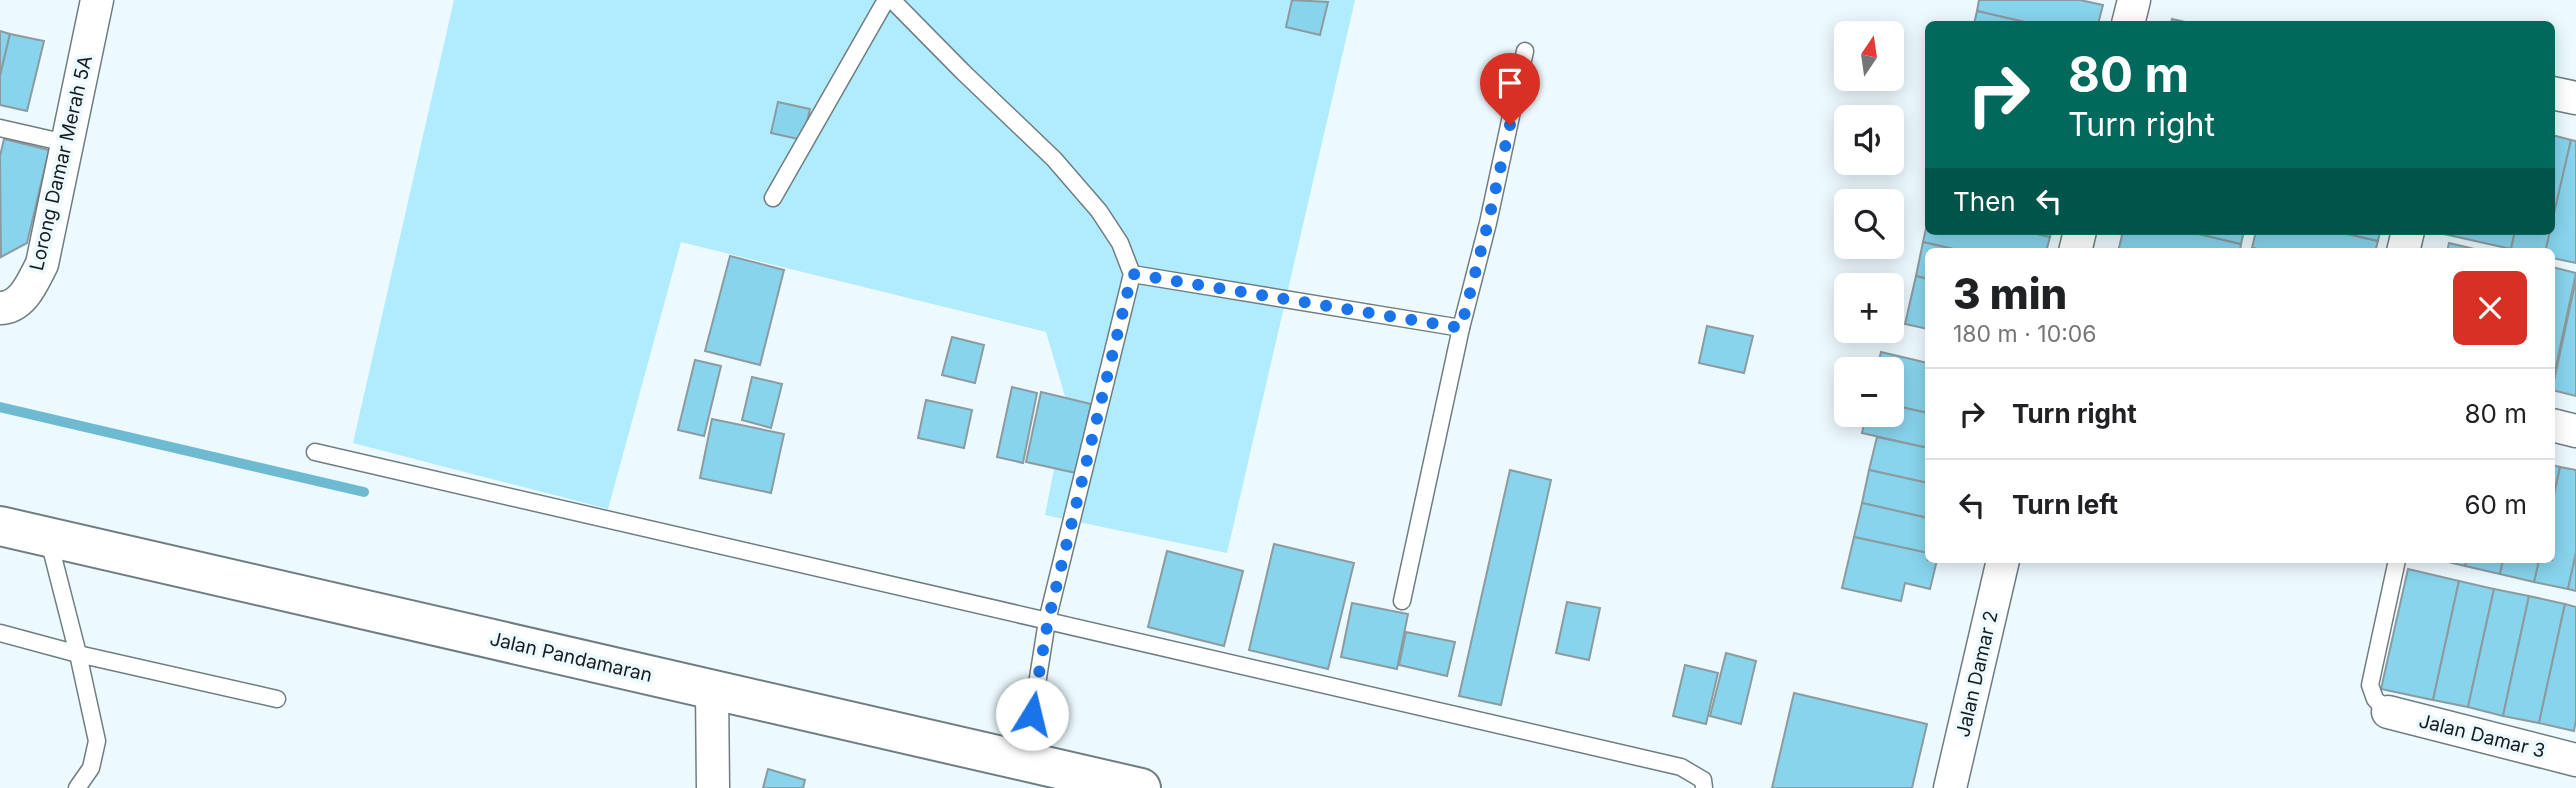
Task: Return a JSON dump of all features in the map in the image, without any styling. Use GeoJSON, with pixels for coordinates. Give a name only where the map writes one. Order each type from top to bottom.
{"type":"FeatureCollection","features":[{"type":"Feature","properties":{"kind":"main road","name":"Jalan Pandamaran"},"geometry":{"type":"LineString","coordinates":[[0,526],[1142,788]]}},
{"type":"Feature","properties":{"kind":"street","name":"Lorong Damar Merah 5A"},"geometry":{"type":"LineString","coordinates":[[0,308],[7,308],[28,293],[41,264],[97,0]]}},
{"type":"Feature","properties":{"kind":"street"},"geometry":{"type":"LineString","coordinates":[[2129,21],[2134,0]]}},
{"type":"Feature","properties":{"kind":"street"},"geometry":{"type":"LineString","coordinates":[[2555,94],[2576,99]]}},
{"type":"Feature","properties":{"kind":"street"},"geometry":{"type":"LineString","coordinates":[[2555,426],[2576,431]]}},
{"type":"Feature","properties":{"kind":"street","name":"Jalan Damar 2"},"geometry":{"type":"LineString","coordinates":[[1950,788],[2002,563]]}},
{"type":"Feature","properties":{"kind":"street"},"geometry":{"type":"LineString","coordinates":[[712,689],[713,788]]}},
{"type":"Feature","properties":{"kind":"street","name":"Jalan Damar 3"},"geometry":{"type":"LineString","coordinates":[[2388,712],[2576,760]]}},
{"type":"Feature","properties":{"kind":"lane"},"geometry":{"type":"LineString","coordinates":[[774,198],[886,0]]}},
{"type":"Feature","properties":{"kind":"lane"},"geometry":{"type":"LineString","coordinates":[[892,0],[1054,159],[1099,211],[1120,243],[1132,274],[1048,621],[1025,760]]}},
{"type":"Feature","properties":{"kind":"lane"},"geometry":{"type":"LineString","coordinates":[[1402,601],[1525,51]]}},
{"type":"Feature","properties":{"kind":"lane"},"geometry":{"type":"LineString","coordinates":[[0,128],[66,144]]}},
{"type":"Feature","properties":{"kind":"lane"},"geometry":{"type":"LineString","coordinates":[[1132,274],[1461,328]]}},
{"type":"Feature","properties":{"kind":"lane"},"geometry":{"type":"LineString","coordinates":[[315,452],[1681,767],[1703,780],[1704,788]]}},
{"type":"Feature","properties":{"kind":"lane"},"geometry":{"type":"LineString","coordinates":[[48,537],[97,741],[91,768],[77,788]]}},
{"type":"Feature","properties":{"kind":"lane"},"geometry":{"type":"LineString","coordinates":[[2388,712],[2375,699],[2370,685],[2396,563]]}},
{"type":"Feature","properties":{"kind":"lane"},"geometry":{"type":"LineString","coordinates":[[0,634],[277,698]]}},
{"type":"Feature","properties":{"kind":"shaded area"},"geometry":{"type":"Polygon","coordinates":[[[454,0],[1355,0],[1227,553],[1045,515],[1067,403],[1046,332],[681,242],[608,509],[353,443],[454,0]]]}},
{"type":"Feature","properties":{"kind":"building"},"geometry":{"type":"Polygon","coordinates":[[[1292,0],[1328,2],[1320,35],[1286,27],[1292,0]]]}},
{"type":"Feature","properties":{"kind":"building"},"geometry":{"type":"Polygon","coordinates":[[[1979,0],[2080,0],[2103,5],[2099,21],[2020,21],[1977,11],[1979,0]]]}},
{"type":"Feature","properties":{"kind":"building"},"geometry":{"type":"Polygon","coordinates":[[[1977,11],[2020,21],[1975,21],[1977,11]]]}},
{"type":"Feature","properties":{"kind":"building"},"geometry":{"type":"Polygon","coordinates":[[[0,31],[10,34],[0,76],[0,31]]]}},
{"type":"Feature","properties":{"kind":"building"},"geometry":{"type":"Polygon","coordinates":[[[10,34],[44,41],[27,111],[0,105],[0,76],[10,34]]]}},
{"type":"Feature","properties":{"kind":"building"},"geometry":{"type":"Polygon","coordinates":[[[778,102],[810,109],[803,140],[771,133],[778,102]]]}},
{"type":"Feature","properties":{"kind":"building"},"geometry":{"type":"Polygon","coordinates":[[[2555,136],[2571,140],[2555,212],[2555,136]]]}},
{"type":"Feature","properties":{"kind":"building"},"geometry":{"type":"Polygon","coordinates":[[[4,139],[49,150],[27,243],[1,257],[0,156],[4,139]]]}},
{"type":"Feature","properties":{"kind":"building"},"geometry":{"type":"Polygon","coordinates":[[[2571,140],[2576,141],[2576,263],[2555,259],[2555,248],[2546,248],[2549,235],[2555,235],[2555,209],[2571,140]]]}},
{"type":"Feature","properties":{"kind":"building"},"geometry":{"type":"Polygon","coordinates":[[[1925,233],[2050,237],[2047,248],[1949,248],[1923,242],[1925,233]]]}},
{"type":"Feature","properties":{"kind":"building"},"geometry":{"type":"Polygon","coordinates":[[[2122,235],[2203,235],[2241,244],[2240,248],[2119,248],[2122,235]]]}},
{"type":"Feature","properties":{"kind":"building"},"geometry":{"type":"Polygon","coordinates":[[[2203,235],[2243,235],[2241,244],[2203,235]]]}},
{"type":"Feature","properties":{"kind":"building"},"geometry":{"type":"Polygon","coordinates":[[[2255,235],[2352,235],[2378,241],[2376,248],[2252,248],[2255,235]]]}},
{"type":"Feature","properties":{"kind":"building"},"geometry":{"type":"Polygon","coordinates":[[[2352,235],[2379,235],[2378,241],[2352,235]]]}},
{"type":"Feature","properties":{"kind":"building"},"geometry":{"type":"Polygon","coordinates":[[[2448,235],[2514,235],[2511,248],[2448,235]]]}},
{"type":"Feature","properties":{"kind":"building"},"geometry":{"type":"Polygon","coordinates":[[[2514,235],[2549,235],[2546,248],[2511,248],[2514,235]]]}},
{"type":"Feature","properties":{"kind":"building"},"geometry":{"type":"Polygon","coordinates":[[[1923,242],[1949,248],[1925,248],[1925,278],[1916,276],[1923,242]]]}},
{"type":"Feature","properties":{"kind":"building"},"geometry":{"type":"Polygon","coordinates":[[[2449,243],[2470,248],[2448,248],[2449,243]]]}},
{"type":"Feature","properties":{"kind":"building"},"geometry":{"type":"Polygon","coordinates":[[[730,256],[784,270],[760,365],[705,351],[730,256]]]}},
{"type":"Feature","properties":{"kind":"building"},"geometry":{"type":"Polygon","coordinates":[[[2555,268],[2576,273],[2555,371],[2555,268]]]}},
{"type":"Feature","properties":{"kind":"building"},"geometry":{"type":"Polygon","coordinates":[[[1916,276],[1925,278],[1925,328],[1905,324],[1916,276]]]}},
{"type":"Feature","properties":{"kind":"building"},"geometry":{"type":"Polygon","coordinates":[[[2576,279],[2576,396],[2555,391],[2555,376],[2576,279]]]}},
{"type":"Feature","properties":{"kind":"building"},"geometry":{"type":"Polygon","coordinates":[[[1707,326],[1753,336],[1744,373],[1699,363],[1707,326]]]}},
{"type":"Feature","properties":{"kind":"building"},"geometry":{"type":"Polygon","coordinates":[[[952,337],[984,345],[975,383],[942,375],[952,337]]]}},
{"type":"Feature","properties":{"kind":"building"},"geometry":{"type":"Polygon","coordinates":[[[1881,352],[1902,357],[1880,357],[1881,352]]]}},
{"type":"Feature","properties":{"kind":"building"},"geometry":{"type":"Polygon","coordinates":[[[1904,357],[1925,362],[1925,412],[1904,408],[1904,357]]]}},
{"type":"Feature","properties":{"kind":"building"},"geometry":{"type":"Polygon","coordinates":[[[695,360],[721,366],[704,436],[678,430],[695,360]]]}},
{"type":"Feature","properties":{"kind":"building"},"geometry":{"type":"Polygon","coordinates":[[[752,377],[782,384],[771,428],[742,420],[752,377]]]}},
{"type":"Feature","properties":{"kind":"building"},"geometry":{"type":"Polygon","coordinates":[[[1012,387],[1037,393],[1023,463],[997,457],[1012,387]]]}},
{"type":"Feature","properties":{"kind":"building"},"geometry":{"type":"Polygon","coordinates":[[[1041,392],[1091,404],[1076,473],[1026,462],[1041,392]]]}},
{"type":"Feature","properties":{"kind":"building"},"geometry":{"type":"Polygon","coordinates":[[[926,400],[972,410],[964,448],[918,438],[926,400]]]}},
{"type":"Feature","properties":{"kind":"building"},"geometry":{"type":"Polygon","coordinates":[[[1904,408],[1925,412],[1925,447],[1862,433],[1863,427],[1904,427],[1904,408]]]}},
{"type":"Feature","properties":{"kind":"building"},"geometry":{"type":"Polygon","coordinates":[[[712,419],[784,434],[771,493],[700,478],[712,419]]]}},
{"type":"Feature","properties":{"kind":"building"},"geometry":{"type":"Polygon","coordinates":[[[1877,437],[1925,447],[1925,482],[1869,470],[1877,437]]]}},
{"type":"Feature","properties":{"kind":"building"},"geometry":{"type":"Polygon","coordinates":[[[2555,466],[2560,467],[2555,490],[2555,466]]]}},
{"type":"Feature","properties":{"kind":"building"},"geometry":{"type":"Polygon","coordinates":[[[2560,467],[2576,470],[2576,553],[2568,589],[2534,582],[2538,563],[2555,563],[2555,490],[2560,467]]]}},
{"type":"Feature","properties":{"kind":"building"},"geometry":{"type":"Polygon","coordinates":[[[1510,470],[1551,480],[1501,705],[1459,696],[1510,470]]]}},
{"type":"Feature","properties":{"kind":"building"},"geometry":{"type":"Polygon","coordinates":[[[1869,470],[1925,482],[1925,517],[1862,503],[1869,470]]]}},
{"type":"Feature","properties":{"kind":"building"},"geometry":{"type":"Polygon","coordinates":[[[1862,503],[1925,517],[1925,552],[1854,537],[1862,503]]]}},
{"type":"Feature","properties":{"kind":"building"},"geometry":{"type":"Polygon","coordinates":[[[1854,537],[1925,552],[1925,563],[1936,563],[1930,589],[1905,583],[1901,601],[1842,588],[1854,537]]]}},
{"type":"Feature","properties":{"kind":"building"},"geometry":{"type":"Polygon","coordinates":[[[1274,544],[1354,563],[1328,669],[1249,650],[1274,544]]]}},
{"type":"Feature","properties":{"kind":"building"},"geometry":{"type":"Polygon","coordinates":[[[1167,551],[1243,571],[1224,646],[1148,627],[1167,551]]]}},
{"type":"Feature","properties":{"kind":"building"},"geometry":{"type":"Polygon","coordinates":[[[2576,553],[2576,591],[2568,589],[2576,553]]]}},
{"type":"Feature","properties":{"kind":"building"},"geometry":{"type":"Polygon","coordinates":[[[2466,563],[2502,563],[2500,574],[2465,566],[2466,563]]]}},
{"type":"Feature","properties":{"kind":"building"},"geometry":{"type":"Polygon","coordinates":[[[2502,563],[2538,563],[2534,582],[2500,574],[2502,563]]]}},
{"type":"Feature","properties":{"kind":"building"},"geometry":{"type":"Polygon","coordinates":[[[2408,569],[2459,581],[2433,700],[2381,689],[2408,569]]]}},
{"type":"Feature","properties":{"kind":"building"},"geometry":{"type":"Polygon","coordinates":[[[2459,581],[2494,589],[2468,707],[2433,700],[2459,581]]]}},
{"type":"Feature","properties":{"kind":"building"},"geometry":{"type":"Polygon","coordinates":[[[2494,589],[2529,596],[2503,716],[2468,707],[2494,589]]]}},
{"type":"Feature","properties":{"kind":"building"},"geometry":{"type":"Polygon","coordinates":[[[2529,596],[2565,604],[2539,723],[2503,716],[2529,596]]]}},
{"type":"Feature","properties":{"kind":"building"},"geometry":{"type":"Polygon","coordinates":[[[1567,602],[1600,608],[1589,660],[1556,653],[1567,602]]]}},
{"type":"Feature","properties":{"kind":"building"},"geometry":{"type":"Polygon","coordinates":[[[1352,603],[1408,614],[1397,669],[1341,657],[1352,603]]]}},
{"type":"Feature","properties":{"kind":"building"},"geometry":{"type":"Polygon","coordinates":[[[2565,604],[2576,607],[2574,731],[2539,723],[2565,604]]]}},
{"type":"Feature","properties":{"kind":"building"},"geometry":{"type":"Polygon","coordinates":[[[1406,632],[1455,642],[1447,676],[1399,665],[1406,632]]]}},
{"type":"Feature","properties":{"kind":"building"},"geometry":{"type":"Polygon","coordinates":[[[1726,653],[1756,661],[1741,724],[1710,716],[1726,653]]]}},
{"type":"Feature","properties":{"kind":"building"},"geometry":{"type":"Polygon","coordinates":[[[1685,665],[1718,673],[1706,724],[1673,716],[1685,665]]]}},
{"type":"Feature","properties":{"kind":"building"},"geometry":{"type":"Polygon","coordinates":[[[1794,693],[1927,724],[1912,788],[1772,788],[1794,693]]]}},
{"type":"Feature","properties":{"kind":"building"},"geometry":{"type":"Polygon","coordinates":[[[768,769],[805,780],[803,788],[763,788],[768,769]]]}},
{"type":"Feature","properties":{"kind":"waterway"},"geometry":{"type":"LineString","coordinates":[[0,407],[364,492]]}},
{"type":"Feature","properties":{"kind":"route"},"geometry":{"type":"LineString","coordinates":[[1032,714],[1048,621],[1132,274],[1461,328],[1510,125]]}}]}
